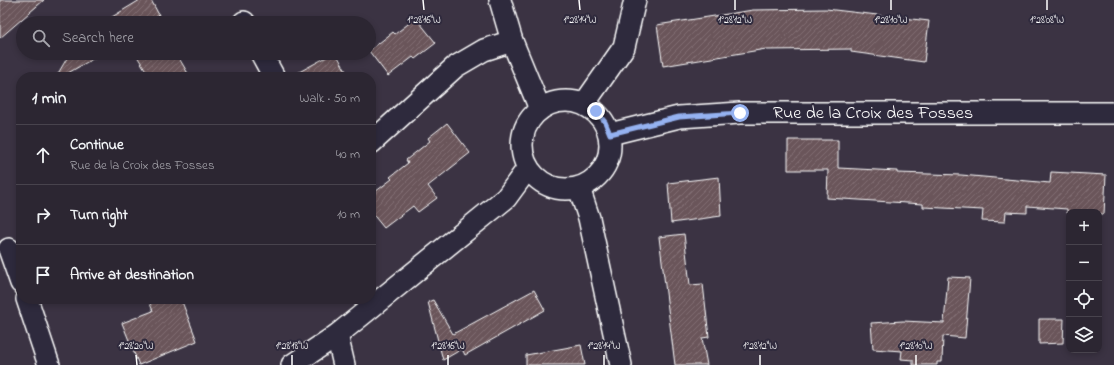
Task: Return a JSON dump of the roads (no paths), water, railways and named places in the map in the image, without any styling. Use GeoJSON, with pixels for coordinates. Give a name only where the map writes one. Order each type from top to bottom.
{"type":"FeatureCollection","features":[{"type":"Feature","properties":{"kind":"street"},"geometry":{"type":"LineString","coordinates":[[500,0],[512,41],[540,109]]}},
{"type":"Feature","properties":{"kind":"street"},"geometry":{"type":"LineString","coordinates":[[584,104],[624,47],[635,0]]}},
{"type":"Feature","properties":{"kind":"street"},"geometry":{"type":"LineString","coordinates":[[376,138],[455,67],[484,50],[512,41]]}},
{"type":"Feature","properties":{"kind":"street"},"geometry":{"type":"LineString","coordinates":[[265,60],[271,72]]}},
{"type":"Feature","properties":{"kind":"street"},"geometry":{"type":"LineString","coordinates":[[561,101],[575,101],[584,104],[596,111],[605,122],[610,134],[611,148],[608,161],[601,173],[591,182],[579,188],[564,189],[550,186],[538,179],[528,168],[523,156],[522,143],[524,130],[530,118],[548,104],[561,101]]}},
{"type":"Feature","properties":{"kind":"street","name":"Rue de la Croix des Fosses"},"geometry":{"type":"LineString","coordinates":[[610,134],[679,117],[740,113],[1114,113]]}},
{"type":"Feature","properties":{"kind":"street"},"geometry":{"type":"LineString","coordinates":[[292,365],[338,335],[506,198],[528,168]]}},
{"type":"Feature","properties":{"kind":"street"},"geometry":{"type":"LineString","coordinates":[[579,188],[589,218],[621,365]]}},
{"type":"Feature","properties":{"kind":"street"},"geometry":{"type":"LineString","coordinates":[[10,249],[16,267]]}},
{"type":"Feature","properties":{"kind":"street"},"geometry":{"type":"LineString","coordinates":[[29,304],[49,365]]}},
{"type":"Feature","properties":{"kind":"street"},"geometry":{"type":"LineString","coordinates":[[338,335],[344,365]]}}]}
